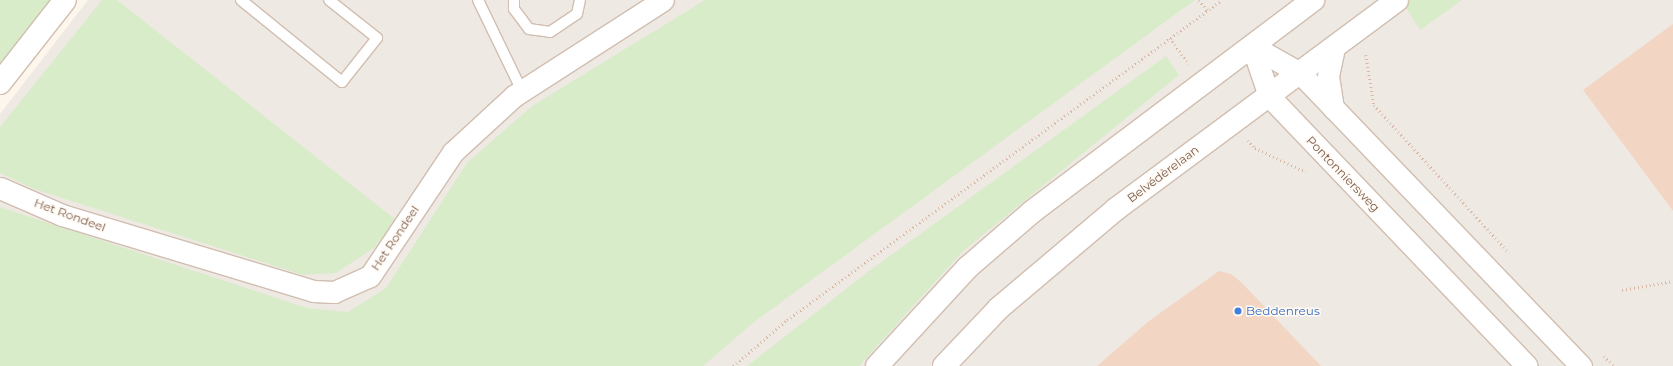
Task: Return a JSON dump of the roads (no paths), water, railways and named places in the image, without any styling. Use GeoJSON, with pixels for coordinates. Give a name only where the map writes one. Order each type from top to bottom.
{"type":"FeatureCollection","features":[{"type":"Feature","properties":{"kind":"main road"},"geometry":{"type":"LineString","coordinates":[[0,83],[65,0]]}},
{"type":"Feature","properties":{"kind":"main road"},"geometry":{"type":"LineString","coordinates":[[877,366],[932,304],[1001,237],[1203,82],[1313,0]]}},
{"type":"Feature","properties":{"kind":"main road","name":"Belvédèrelaan"},"geometry":{"type":"LineString","coordinates":[[944,366],[999,308],[1065,250],[1397,0]]}},
{"type":"Feature","properties":{"kind":"street","name":"Het Rondeel"},"geometry":{"type":"LineString","coordinates":[[0,188],[62,215],[313,291],[334,292],[370,276],[454,152],[522,91],[661,0]]}},
{"type":"Feature","properties":{"kind":"street"},"geometry":{"type":"LineString","coordinates":[[1252,46],[1300,73],[1581,366]]}},
{"type":"Feature","properties":{"kind":"street","name":"Pontonniersweg"},"geometry":{"type":"LineString","coordinates":[[1252,46],[1269,96],[1527,366]]}},
{"type":"Feature","properties":{"kind":"street"},"geometry":{"type":"LineString","coordinates":[[1333,108],[1328,76],[1334,47]]}},
{"type":"Feature","properties":{"kind":"lane"},"geometry":{"type":"LineString","coordinates":[[240,0],[342,82],[377,38],[329,0]]}},
{"type":"Feature","properties":{"kind":"lane"},"geometry":{"type":"LineString","coordinates":[[478,0],[522,91]]}},
{"type":"Feature","properties":{"kind":"lane"},"geometry":{"type":"LineString","coordinates":[[514,0],[514,9],[529,29],[550,32],[577,14],[580,0]]}},
{"type":"Feature","properties":{"kind":"place","name":"Beddenreus"},"geometry":{"type":"Point","coordinates":[1238,311]}}]}
